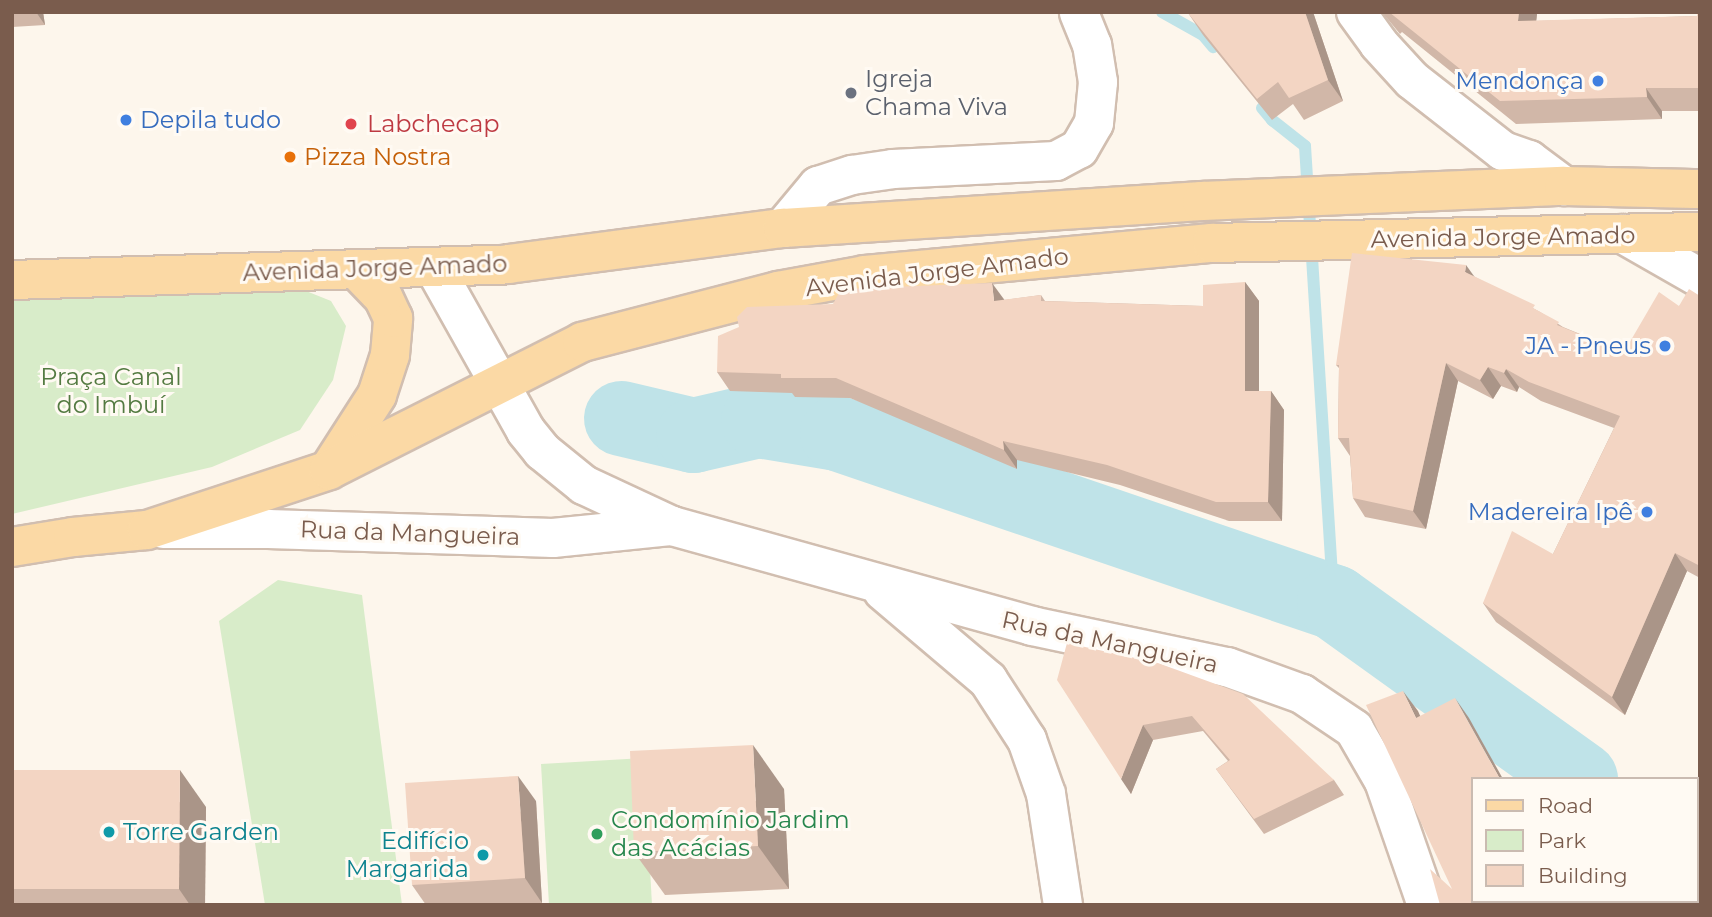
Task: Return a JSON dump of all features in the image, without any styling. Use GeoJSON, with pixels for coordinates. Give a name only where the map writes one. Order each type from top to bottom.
{"type":"FeatureCollection","features":[{"type":"Feature","properties":{"kind":"main road","name":"Avenida Jorge Amado"},"geometry":{"type":"LineString","coordinates":[[12,280],[358,271],[508,264],[783,228],[1202,201],[1564,186],[1700,189]]}},
{"type":"Feature","properties":{"kind":"main road","name":"Avenida Jorge Amado"},"geometry":{"type":"LineString","coordinates":[[12,547],[73,537],[147,530],[329,470],[582,342],[778,291],[865,275],[1212,243],[1700,232]]}},
{"type":"Feature","properties":{"kind":"main road"},"geometry":{"type":"LineString","coordinates":[[329,470],[377,396],[390,355],[393,317],[383,297],[358,271]]}},
{"type":"Feature","properties":{"kind":"street"},"geometry":{"type":"LineString","coordinates":[[783,228],[818,187],[852,175],[893,169],[1056,161],[1079,149],[1094,123],[1098,82],[1092,45],[1079,12]]}},
{"type":"Feature","properties":{"kind":"street"},"geometry":{"type":"LineString","coordinates":[[1356,12],[1379,44],[1412,80],[1503,151],[1529,160],[1564,186]]}},
{"type":"Feature","properties":{"kind":"street"},"geometry":{"type":"LineString","coordinates":[[1623,234],[1700,278]]}},
{"type":"Feature","properties":{"kind":"street","name":"Rua da Mangueira"},"geometry":{"type":"LineString","coordinates":[[434,267],[526,431],[542,451],[584,485],[672,526],[1032,626],[1227,667],[1302,694],[1354,729],[1384,781],[1427,905]]}},
{"type":"Feature","properties":{"kind":"street","name":"Rua da Mangueira"},"geometry":{"type":"LineString","coordinates":[[147,530],[268,528],[552,538],[672,526]]}},
{"type":"Feature","properties":{"kind":"street"},"geometry":{"type":"LineString","coordinates":[[874,583],[988,680],[1027,740],[1046,794],[1063,905]]}},
{"type":"Feature","properties":{"kind":"green space","name":"Praça Canal do Imbuí"},"geometry":{"type":"Polygon","coordinates":[[[296,287],[331,301],[346,326],[333,380],[300,430],[212,467],[12,514],[12,295],[296,287]]]}},
{"type":"Feature","properties":{"kind":"green space"},"geometry":{"type":"Polygon","coordinates":[[[278,580],[362,595],[402,905],[265,905],[219,621],[278,580]]]}},
{"type":"Feature","properties":{"kind":"green space","name":"Condomínio Jardim das Acácias"},"geometry":{"type":"Polygon","coordinates":[[[644,758],[652,905],[549,905],[541,764],[644,758]]]}},
{"type":"Feature","properties":{"kind":"building"},"geometry":{"type":"Polygon","coordinates":[[[1189,12],[1305,12],[1328,80],[1289,98],[1278,82],[1257,99],[1189,12]]]}},
{"type":"Feature","properties":{"kind":"building"},"geometry":{"type":"Polygon","coordinates":[[[1389,12],[1519,12],[1518,21],[1697,16],[1697,12],[1700,12],[1700,88],[1646,88],[1647,97],[1500,101],[1389,12]]]}},
{"type":"Feature","properties":{"kind":"building"},"geometry":{"type":"Polygon","coordinates":[[[1352,253],[1466,265],[1465,272],[1535,305],[1533,308],[1559,322],[1557,325],[1624,352],[1659,292],[1679,306],[1689,289],[1700,296],[1700,566],[1675,553],[1612,697],[1483,603],[1512,531],[1553,554],[1620,416],[1529,382],[1506,369],[1504,373],[1488,367],[1480,380],[1446,363],[1413,511],[1353,498],[1349,438],[1338,438],[1339,365],[1336,365],[1352,253]]]}},
{"type":"Feature","properties":{"kind":"building"},"geometry":{"type":"Polygon","coordinates":[[[1245,282],[1245,391],[1271,391],[1268,502],[1216,502],[1107,465],[1003,441],[1004,450],[836,378],[781,378],[781,374],[717,372],[718,336],[739,327],[737,317],[747,307],[833,304],[841,289],[992,283],[994,301],[1041,295],[1041,301],[1203,306],[1203,285],[1245,282]]]}},
{"type":"Feature","properties":{"kind":"building"},"geometry":{"type":"Polygon","coordinates":[[[1067,643],[1158,663],[1243,694],[1334,780],[1254,819],[1216,769],[1230,760],[1192,716],[1143,725],[1121,779],[1057,680],[1067,643]]]}},
{"type":"Feature","properties":{"kind":"building"},"geometry":{"type":"Polygon","coordinates":[[[1403,691],[1416,718],[1455,698],[1499,777],[1470,777],[1470,903],[1522,905],[1440,905],[1430,869],[1452,889],[1366,705],[1403,691]]]}},
{"type":"Feature","properties":{"kind":"building"},"geometry":{"type":"Polygon","coordinates":[[[753,745],[758,846],[634,852],[630,751],[753,745]]]}},
{"type":"Feature","properties":{"kind":"building","name":"Torre Garden"},"geometry":{"type":"Polygon","coordinates":[[[12,770],[180,770],[179,889],[12,889],[12,770]]]}},
{"type":"Feature","properties":{"kind":"building","name":"Edifício Margarida"},"geometry":{"type":"Polygon","coordinates":[[[518,776],[525,878],[412,885],[405,783],[518,776]]]}},
{"type":"Feature","properties":{"kind":"waterway"},"geometry":{"type":"LineString","coordinates":[[1162,12],[1203,35],[1213,47]]}},
{"type":"Feature","properties":{"kind":"waterway"},"geometry":{"type":"LineString","coordinates":[[1262,108],[1272,120],[1305,146],[1334,602]]}},
{"type":"Feature","properties":{"kind":"waterway"},"geometry":{"type":"LineString","coordinates":[[621,418],[693,435],[758,420],[837,433],[1334,602],[1577,777]]}},
{"type":"Feature","properties":{"kind":"place","name":"Mendonça"},"geometry":{"type":"Point","coordinates":[1598,81]}},
{"type":"Feature","properties":{"kind":"place","name":"Igreja Chama Viva"},"geometry":{"type":"Point","coordinates":[851,93]}},
{"type":"Feature","properties":{"kind":"place","name":"Depila tudo"},"geometry":{"type":"Point","coordinates":[126,120]}},
{"type":"Feature","properties":{"kind":"place","name":"Labchecap"},"geometry":{"type":"Point","coordinates":[351,124]}},
{"type":"Feature","properties":{"kind":"place","name":"Pizza Nostra"},"geometry":{"type":"Point","coordinates":[290,157]}},
{"type":"Feature","properties":{"kind":"place","name":"JA - Pneus"},"geometry":{"type":"Point","coordinates":[1665,346]}},
{"type":"Feature","properties":{"kind":"place","name":"Madereira Ipê"},"geometry":{"type":"Point","coordinates":[1647,512]}},
{"type":"Feature","properties":{"kind":"place","name":"Torre Garden"},"geometry":{"type":"Point","coordinates":[109,832]}},
{"type":"Feature","properties":{"kind":"place","name":"Condomínio Jardim das Acácias"},"geometry":{"type":"Point","coordinates":[597,834]}},
{"type":"Feature","properties":{"kind":"place","name":"Edifício Margarida"},"geometry":{"type":"Point","coordinates":[483,855]}}]}
